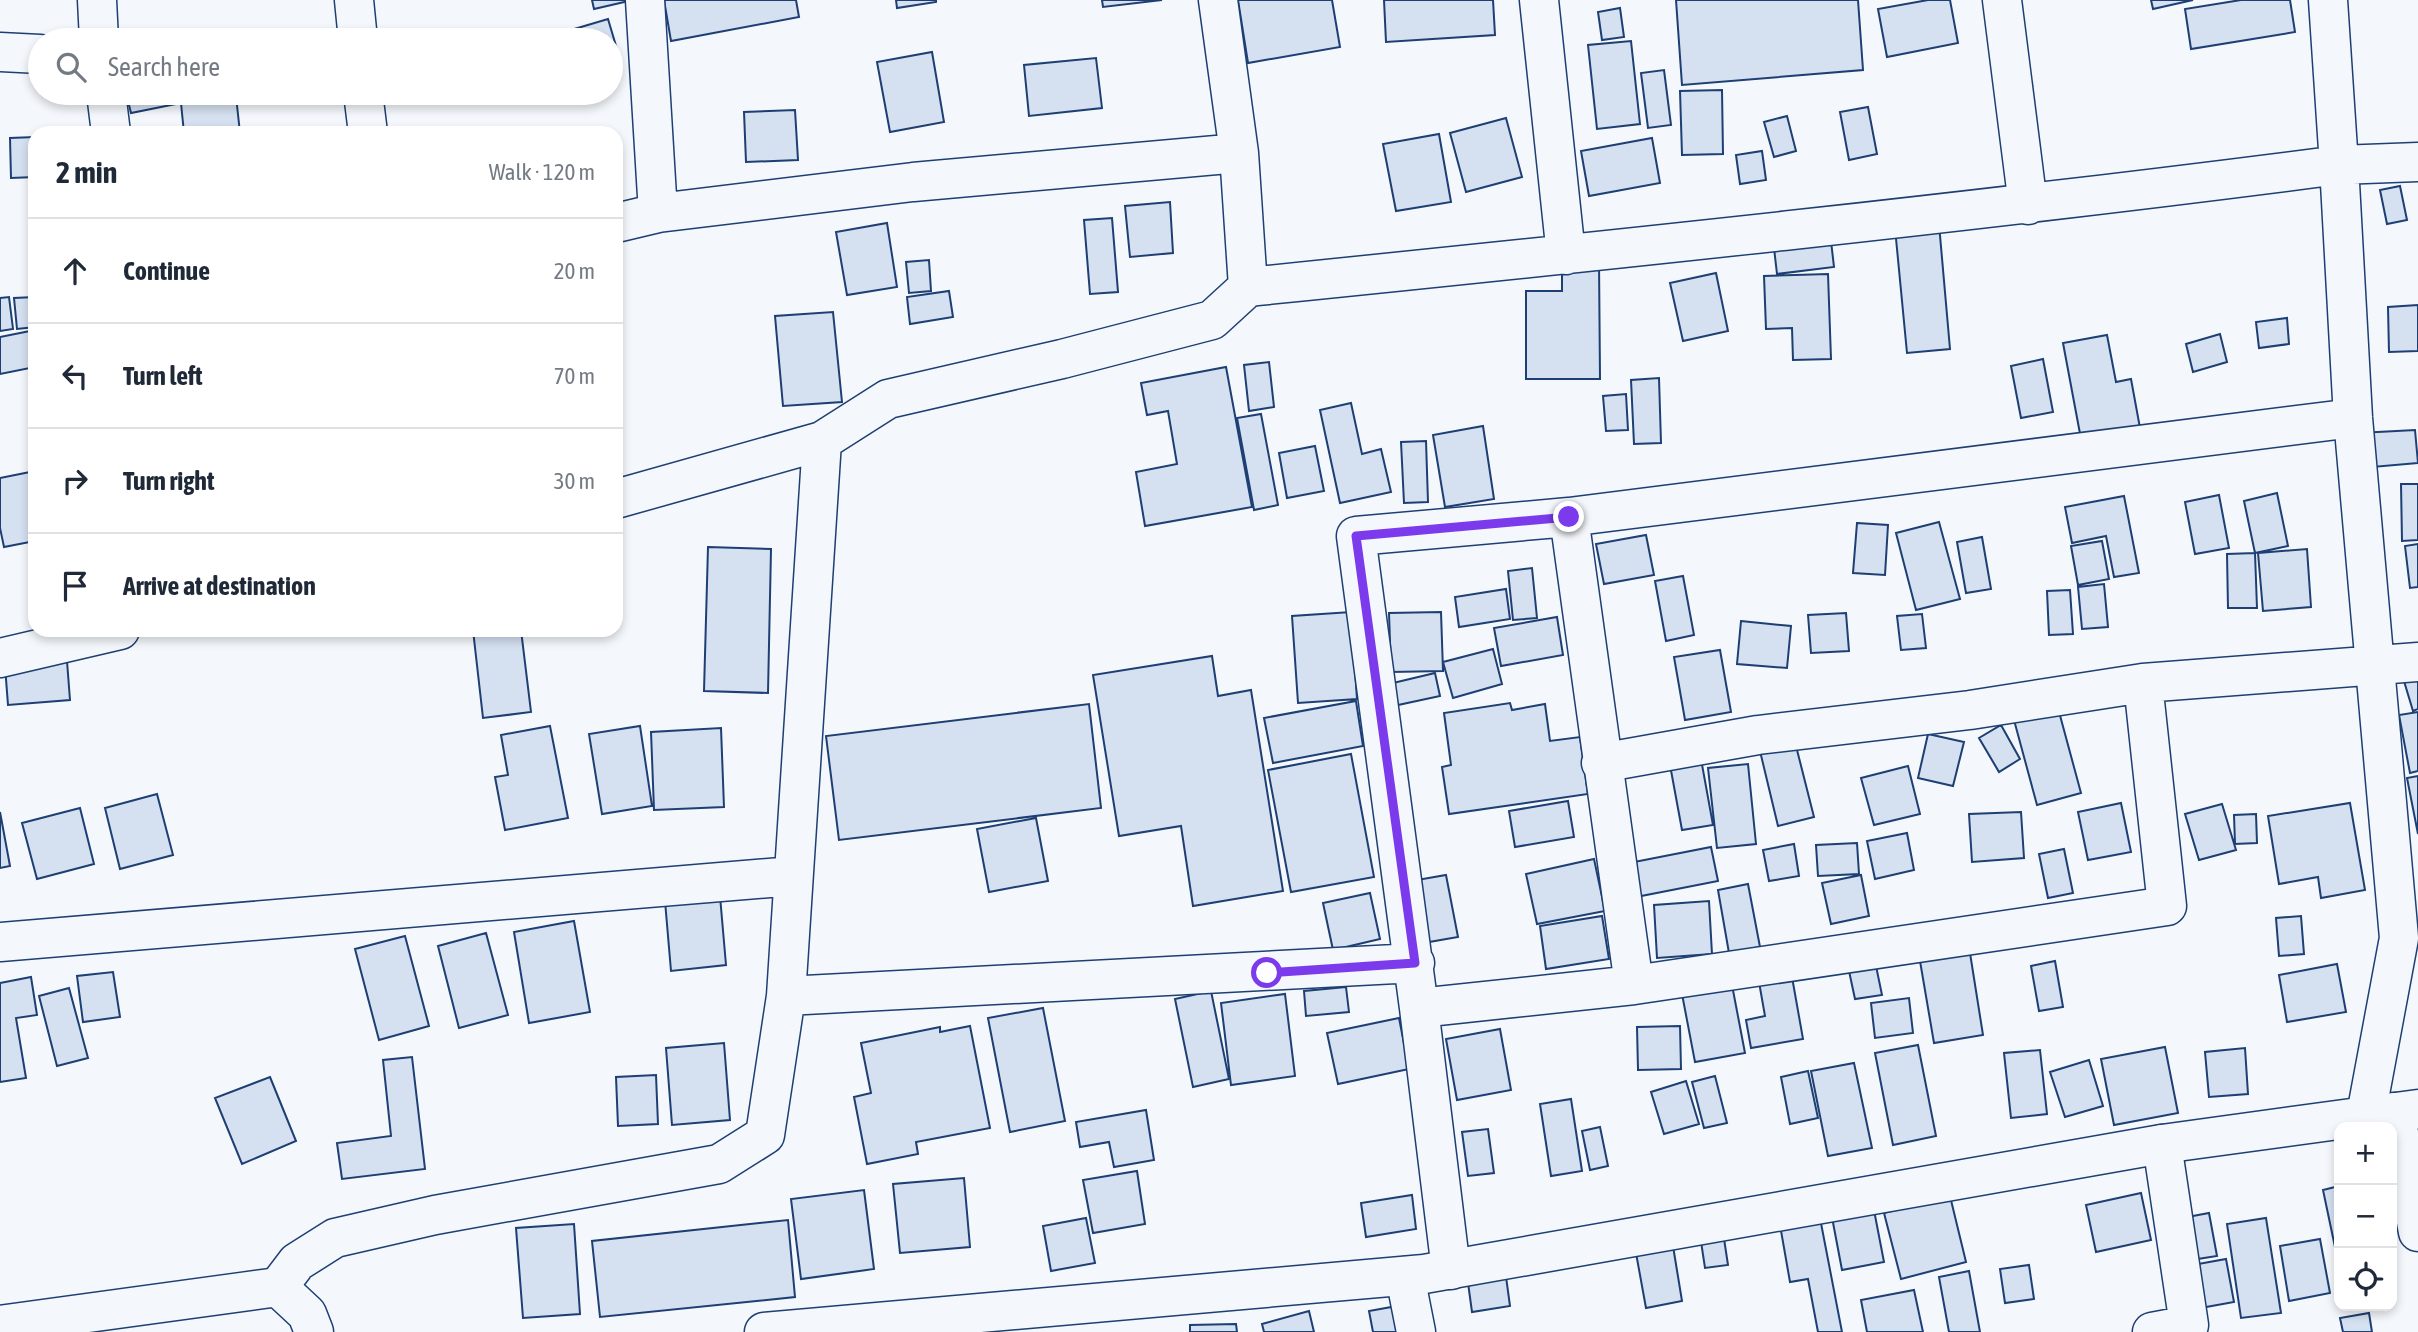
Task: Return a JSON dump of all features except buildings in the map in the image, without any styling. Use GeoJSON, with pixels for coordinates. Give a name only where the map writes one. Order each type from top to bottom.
{"type":"FeatureCollection","features":[{"type":"Feature","properties":{"kind":"street"},"geometry":{"type":"LineString","coordinates":[[97,0],[98,28]]}},
{"type":"Feature","properties":{"kind":"street"},"geometry":{"type":"LineString","coordinates":[[354,0],[357,28]]}},
{"type":"Feature","properties":{"kind":"street"},"geometry":{"type":"LineString","coordinates":[[645,0],[658,213]]}},
{"type":"Feature","properties":{"kind":"street"},"geometry":{"type":"LineString","coordinates":[[1218,0],[1239,153],[1248,287]]}},
{"type":"Feature","properties":{"kind":"street"},"geometry":{"type":"LineString","coordinates":[[1539,0],[1566,255]]}},
{"type":"Feature","properties":{"kind":"street"},"geometry":{"type":"LineString","coordinates":[[2002,0],[2028,205]]}},
{"type":"Feature","properties":{"kind":"street"},"geometry":{"type":"LineString","coordinates":[[2328,0],[2353,418],[2399,938],[2393,1112],[2418,1232]]}},
{"type":"Feature","properties":{"kind":"street"},"geometry":{"type":"LineString","coordinates":[[0,52],[28,53]]}},
{"type":"Feature","properties":{"kind":"street"},"geometry":{"type":"LineString","coordinates":[[108,105],[110,126]]}},
{"type":"Feature","properties":{"kind":"street"},"geometry":{"type":"LineString","coordinates":[[364,105],[367,126]]}},
{"type":"Feature","properties":{"kind":"street"},"geometry":{"type":"LineString","coordinates":[[623,221],[658,213],[913,183],[1239,153]]}},
{"type":"Feature","properties":{"kind":"street"},"geometry":{"type":"LineString","coordinates":[[623,497],[822,441],[888,399],[1062,359],[1213,320],[1248,287],[2028,205],[2339,165],[2418,162]]}},
{"type":"Feature","properties":{"kind":"street"},"geometry":{"type":"LineString","coordinates":[[1451,1270],[1415,963],[1356,536],[1569,517],[2353,418]]}},
{"type":"Feature","properties":{"kind":"street"},"geometry":{"type":"LineString","coordinates":[[0,1325],[278,1287],[297,1262],[335,1238],[435,1215],[719,1164],[765,1135],[786,996],[822,441]]}},
{"type":"Feature","properties":{"kind":"street"},"geometry":{"type":"LineString","coordinates":[[1569,517],[1601,763],[1634,985]]}},
{"type":"Feature","properties":{"kind":"street"},"geometry":{"type":"LineString","coordinates":[[0,658],[90,637]]}},
{"type":"Feature","properties":{"kind":"street"},"geometry":{"type":"LineString","coordinates":[[1601,763],[1758,735],[1970,710],[2143,683],[2418,662]]}},
{"type":"Feature","properties":{"kind":"street"},"geometry":{"type":"LineString","coordinates":[[1419,1008],[1634,985],[2167,906],[2143,683]]}},
{"type":"Feature","properties":{"kind":"street"},"geometry":{"type":"LineString","coordinates":[[0,942],[793,876]]}},
{"type":"Feature","properties":{"kind":"street"},"geometry":{"type":"LineString","coordinates":[[786,996],[1415,963]]}},
{"type":"Feature","properties":{"kind":"street"},"geometry":{"type":"LineString","coordinates":[[764,1332],[1451,1270],[2162,1144],[2393,1112]]}},
{"type":"Feature","properties":{"kind":"street"},"geometry":{"type":"LineString","coordinates":[[2151,1332],[2189,1325],[2162,1144]]}},
{"type":"Feature","properties":{"kind":"street"},"geometry":{"type":"LineString","coordinates":[[1405,1276],[1416,1332]]}},
{"type":"Feature","properties":{"kind":"street"},"geometry":{"type":"LineString","coordinates":[[278,1287],[307,1314],[314,1332]]}},
{"type":"Feature","properties":{"kind":"route"},"geometry":{"type":"LineString","coordinates":[[1267,973],[1415,963],[1356,536],[1569,517]]}}]}
